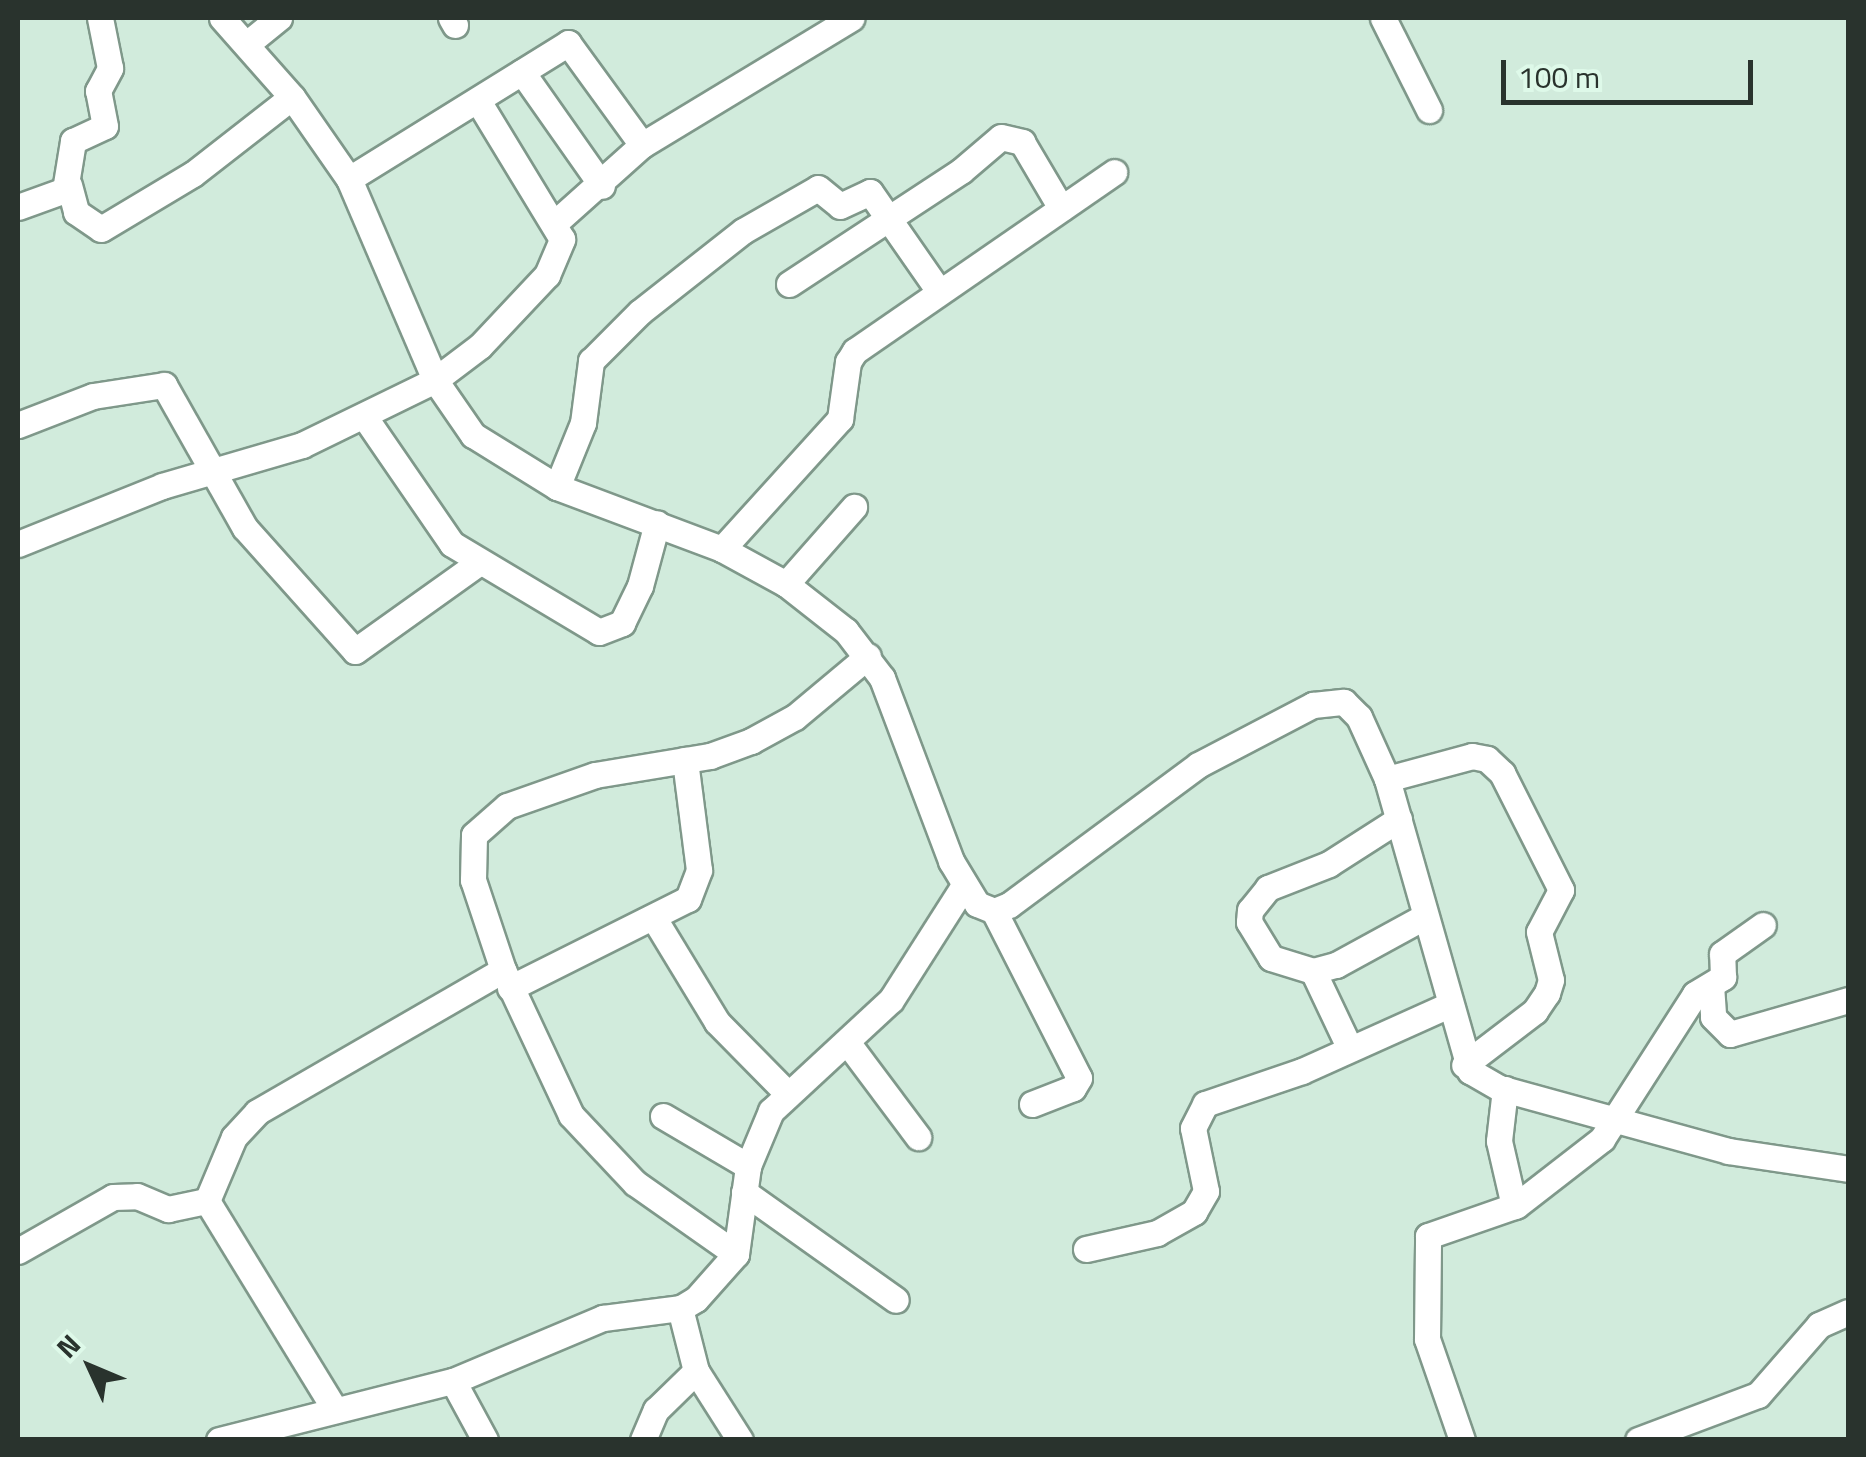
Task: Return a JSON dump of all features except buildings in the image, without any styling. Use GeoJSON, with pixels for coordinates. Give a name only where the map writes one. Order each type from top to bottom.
{"type":"FeatureCollection","features":[{"type":"Feature","properties":{"kind":"street"},"geometry":{"type":"LineString","coordinates":[[100,18],[110,60],[98,92],[106,120],[74,141],[69,186],[76,212],[101,229],[194,174],[292,97]]}},
{"type":"Feature","properties":{"kind":"street"},"geometry":{"type":"LineString","coordinates":[[222,18],[292,97],[349,180],[436,380],[473,435],[557,486],[722,548],[786,584],[868,656],[897,709],[963,887],[977,904],[994,910],[1079,1078],[1073,1088],[1032,1104]]}},
{"type":"Feature","properties":{"kind":"street"},"geometry":{"type":"LineString","coordinates":[[248,43],[280,18]]}},
{"type":"Feature","properties":{"kind":"street"},"geometry":{"type":"LineString","coordinates":[[557,221],[602,186],[642,146],[852,18]]}},
{"type":"Feature","properties":{"kind":"street"},"geometry":{"type":"LineString","coordinates":[[1388,20],[1429,110]]}},
{"type":"Feature","properties":{"kind":"street"},"geometry":{"type":"LineString","coordinates":[[349,180],[480,104],[568,43],[642,146]]}},
{"type":"Feature","properties":{"kind":"street"},"geometry":{"type":"LineString","coordinates":[[522,72],[602,186]]}},
{"type":"Feature","properties":{"kind":"street"},"geometry":{"type":"LineString","coordinates":[[18,544],[214,470],[302,445],[436,380],[480,346],[547,276],[562,240],[557,221],[480,104]]}},
{"type":"Feature","properties":{"kind":"street"},"geometry":{"type":"LineString","coordinates":[[788,284],[1001,136],[1022,142],[1062,208]]}},
{"type":"Feature","properties":{"kind":"street"},"geometry":{"type":"LineString","coordinates":[[722,548],[840,419],[848,362],[856,351],[938,290],[1114,172]]}},
{"type":"Feature","properties":{"kind":"street"},"geometry":{"type":"LineString","coordinates":[[18,207],[69,186]]}},
{"type":"Feature","properties":{"kind":"street"},"geometry":{"type":"LineString","coordinates":[[557,486],[583,423],[592,361],[640,312],[744,231],[818,188],[840,206],[866,190],[938,290]]}},
{"type":"Feature","properties":{"kind":"street"},"geometry":{"type":"LineString","coordinates":[[18,425],[93,396],[164,385],[266,558],[356,651],[480,562]]}},
{"type":"Feature","properties":{"kind":"street"},"geometry":{"type":"LineString","coordinates":[[364,416],[437,529],[480,562],[587,628],[612,632],[640,586],[657,522]]}},
{"type":"Feature","properties":{"kind":"street"},"geometry":{"type":"LineString","coordinates":[[786,584],[854,507]]}},
{"type":"Feature","properties":{"kind":"street"},"geometry":{"type":"LineString","coordinates":[[736,1254],[635,1183],[590,1139],[546,1069],[506,979],[471,862],[474,834],[507,806],[595,775],[685,760],[751,741],[795,716],[868,656]]}},
{"type":"Feature","properties":{"kind":"street"},"geometry":{"type":"LineString","coordinates":[[994,910],[1035,890],[1198,765],[1312,705],[1331,700],[1352,708],[1386,779],[1464,1065],[1505,1089],[1618,1122],[1728,1151],[1848,1168]]}},
{"type":"Feature","properties":{"kind":"street"},"geometry":{"type":"LineString","coordinates":[[1386,779],[1472,756],[1487,760],[1502,773],[1561,890],[1539,932],[1551,980],[1547,993],[1535,1011],[1464,1065]]}},
{"type":"Feature","properties":{"kind":"street"},"geometry":{"type":"LineString","coordinates":[[207,1201],[234,1137],[257,1112],[506,979],[655,920],[688,899],[700,870],[685,760]]}},
{"type":"Feature","properties":{"kind":"street"},"geometry":{"type":"LineString","coordinates":[[1399,819],[1256,899],[1249,922],[1258,944],[1282,965],[1313,971],[1336,965],[1422,918]]}},
{"type":"Feature","properties":{"kind":"street"},"geometry":{"type":"LineString","coordinates":[[219,1440],[454,1381],[603,1318],[680,1308],[709,1288],[736,1254],[756,1137],[787,1093],[847,1042],[919,963],[963,887]]}},
{"type":"Feature","properties":{"kind":"street"},"geometry":{"type":"LineString","coordinates":[[655,920],[717,1022],[787,1093]]}},
{"type":"Feature","properties":{"kind":"street"},"geometry":{"type":"LineString","coordinates":[[1462,1440],[1427,1338],[1426,1246],[1433,1231],[1514,1206],[1557,1179],[1618,1122],[1653,1051],[1695,994],[1723,977],[1728,947],[1763,925]]}},
{"type":"Feature","properties":{"kind":"street"},"geometry":{"type":"LineString","coordinates":[[1313,971],[1350,1050]]}},
{"type":"Feature","properties":{"kind":"street"},"geometry":{"type":"LineString","coordinates":[[1711,985],[1713,1017],[1730,1034],[1848,1000]]}},
{"type":"Feature","properties":{"kind":"street"},"geometry":{"type":"LineString","coordinates":[[1086,1249],[1170,1228],[1204,1200],[1207,1178],[1193,1128],[1198,1110],[1350,1050],[1449,1004]]}},
{"type":"Feature","properties":{"kind":"street"},"geometry":{"type":"LineString","coordinates":[[847,1042],[918,1137]]}},
{"type":"Feature","properties":{"kind":"street"},"geometry":{"type":"LineString","coordinates":[[1505,1089],[1500,1142],[1514,1206]]}},
{"type":"Feature","properties":{"kind":"street"},"geometry":{"type":"LineString","coordinates":[[663,1116],[896,1300]]}},
{"type":"Feature","properties":{"kind":"street"},"geometry":{"type":"LineString","coordinates":[[18,1251],[113,1197],[137,1196],[168,1209],[207,1201]]}},
{"type":"Feature","properties":{"kind":"street"},"geometry":{"type":"LineString","coordinates":[[207,1201],[335,1410]]}},
{"type":"Feature","properties":{"kind":"street"},"geometry":{"type":"LineString","coordinates":[[680,1308],[696,1371],[740,1440]]}},
{"type":"Feature","properties":{"kind":"street"},"geometry":{"type":"LineString","coordinates":[[1638,1440],[1758,1395],[1819,1325],[1848,1312]]}},
{"type":"Feature","properties":{"kind":"street"},"geometry":{"type":"LineString","coordinates":[[643,1440],[656,1410],[696,1371]]}},
{"type":"Feature","properties":{"kind":"street"},"geometry":{"type":"LineString","coordinates":[[454,1381],[485,1440]]}}]}
